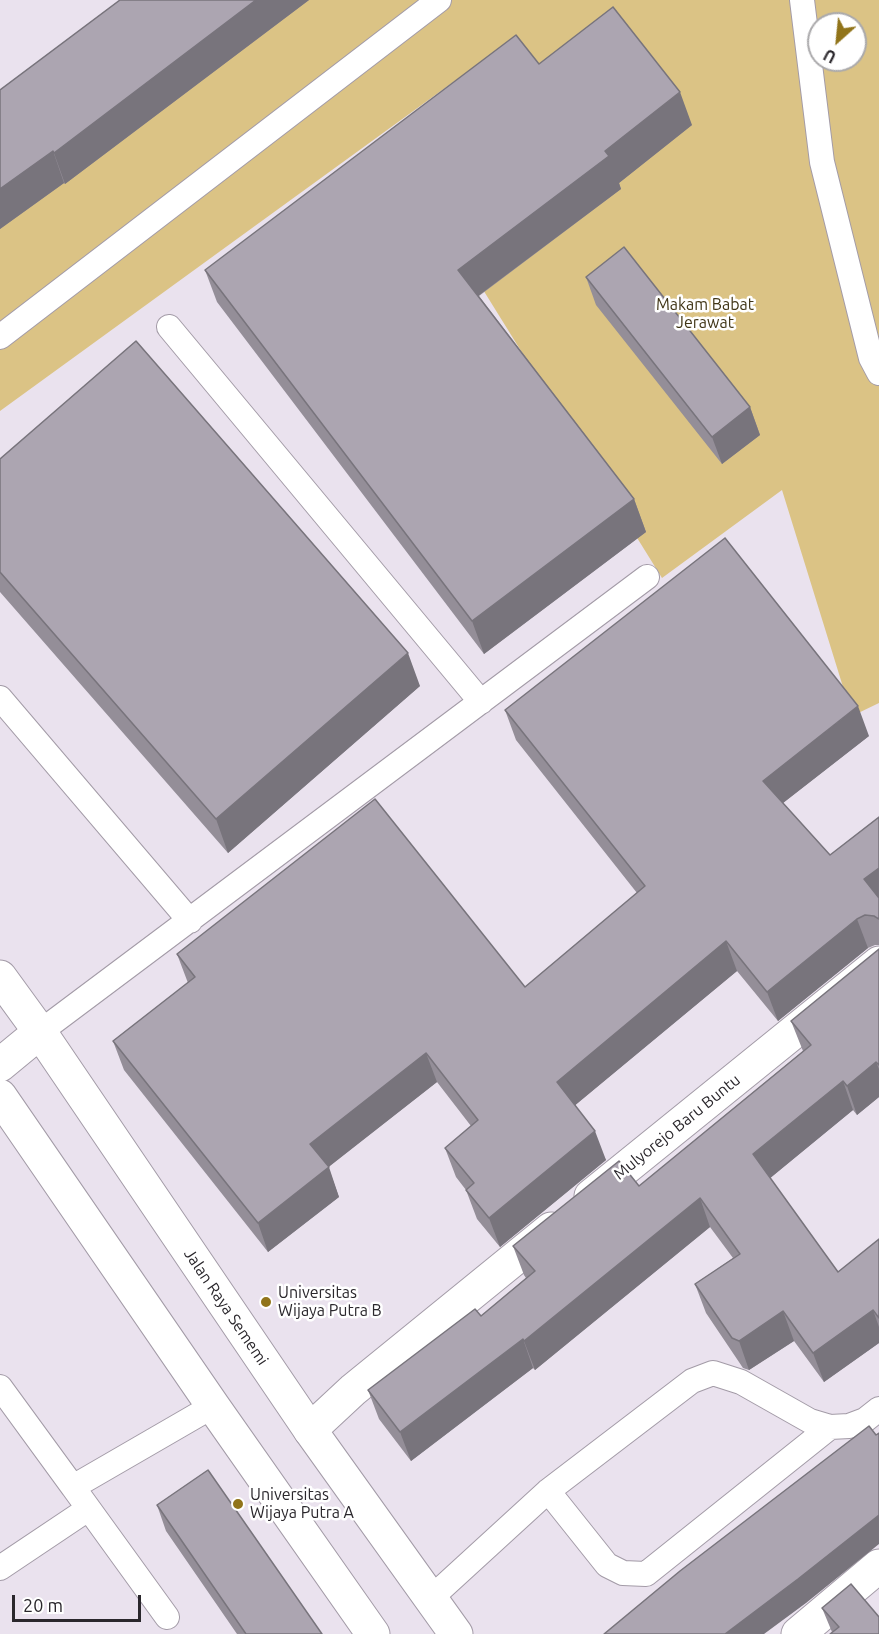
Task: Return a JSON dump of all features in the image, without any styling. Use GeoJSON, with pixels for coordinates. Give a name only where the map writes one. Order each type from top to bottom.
{"type":"FeatureCollection","features":[{"type":"Feature","properties":{"kind":"main road","name":"Mulyorejo Baru Buntu"},"geometry":{"type":"LineString","coordinates":[[319,1422],[353,1390],[879,963]]}},
{"type":"Feature","properties":{"kind":"main road","name":"Jalan Raya Sememi"},"geometry":{"type":"LineString","coordinates":[[0,977],[319,1422],[430,1599],[456,1634]]}},
{"type":"Feature","properties":{"kind":"main road"},"geometry":{"type":"LineString","coordinates":[[0,1065],[40,1032]]}},
{"type":"Feature","properties":{"kind":"main road"},"geometry":{"type":"LineString","coordinates":[[0,1096],[213,1407],[374,1634]]}},
{"type":"Feature","properties":{"kind":"main road"},"geometry":{"type":"LineString","coordinates":[[798,1634],[879,1566]]}},
{"type":"Feature","properties":{"kind":"lane"},"geometry":{"type":"LineString","coordinates":[[0,337],[439,0]]}},
{"type":"Feature","properties":{"kind":"lane"},"geometry":{"type":"LineString","coordinates":[[802,0],[822,162],[872,358],[879,373]]}},
{"type":"Feature","properties":{"kind":"lane"},"geometry":{"type":"LineString","coordinates":[[169,327],[481,702]]}},
{"type":"Feature","properties":{"kind":"lane"},"geometry":{"type":"LineString","coordinates":[[40,1032],[648,577]]}},
{"type":"Feature","properties":{"kind":"lane"},"geometry":{"type":"LineString","coordinates":[[0,698],[190,921]]}},
{"type":"Feature","properties":{"kind":"lane"},"geometry":{"type":"LineString","coordinates":[[430,1599],[548,1491],[692,1381],[713,1373],[741,1382],[810,1421],[830,1427],[849,1426],[865,1420],[879,1409]]}},
{"type":"Feature","properties":{"kind":"lane"},"geometry":{"type":"LineString","coordinates":[[0,1387],[167,1617]]}},
{"type":"Feature","properties":{"kind":"lane"},"geometry":{"type":"LineString","coordinates":[[73,1487],[213,1407]]}},
{"type":"Feature","properties":{"kind":"lane"},"geometry":{"type":"LineString","coordinates":[[548,1491],[607,1564],[623,1573],[646,1574],[830,1427]]}},
{"type":"Feature","properties":{"kind":"lane"},"geometry":{"type":"LineString","coordinates":[[0,1568],[88,1509]]}},
{"type":"Feature","properties":{"kind":"green space","name":"Makam Babat Jerawat"},"geometry":{"type":"Polygon","coordinates":[[[289,0],[879,0],[879,703],[852,716],[782,490],[662,578],[472,272],[609,167],[456,80],[0,411],[0,219],[289,0]]]}},
{"type":"Feature","properties":{"kind":"building"},"geometry":{"type":"Polygon","coordinates":[[[120,0],[256,0],[54,153],[53,151],[0,189],[0,90],[120,0]]]}},
{"type":"Feature","properties":{"kind":"building"},"geometry":{"type":"Polygon","coordinates":[[[613,7],[680,92],[605,151],[609,156],[458,270],[634,499],[472,621],[205,270],[516,35],[539,64],[613,7]]]}},
{"type":"Feature","properties":{"kind":"building"},"geometry":{"type":"Polygon","coordinates":[[[624,247],[750,407],[712,437],[586,277],[624,247]]]}},
{"type":"Feature","properties":{"kind":"building"},"geometry":{"type":"Polygon","coordinates":[[[136,341],[408,653],[216,819],[0,572],[0,459],[136,341]]]}},
{"type":"Feature","properties":{"kind":"building"},"geometry":{"type":"Polygon","coordinates":[[[725,538],[858,706],[763,781],[830,855],[879,817],[879,868],[864,879],[879,898],[879,919],[865,915],[857,919],[767,992],[726,941],[557,1082],[595,1131],[489,1218],[466,1190],[474,1183],[445,1148],[478,1120],[426,1053],[310,1144],[329,1167],[258,1223],[113,1041],[195,977],[177,954],[375,799],[525,987],[645,886],[505,710],[725,538]]]}},
{"type":"Feature","properties":{"kind":"building"},"geometry":{"type":"Polygon","coordinates":[[[879,949],[879,1065],[876,1062],[847,1086],[843,1081],[753,1154],[838,1272],[879,1239],[879,1318],[873,1310],[813,1353],[783,1311],[739,1341],[732,1338],[695,1284],[740,1254],[700,1198],[524,1341],[523,1339],[400,1432],[368,1390],[475,1309],[481,1316],[535,1271],[513,1246],[619,1161],[639,1186],[811,1045],[791,1021],[879,949]]]}},
{"type":"Feature","properties":{"kind":"building"},"geometry":{"type":"Polygon","coordinates":[[[869,1426],[876,1435],[879,1433],[879,1515],[798,1579],[725,1634],[604,1634],[680,1571],[869,1426]]]}},
{"type":"Feature","properties":{"kind":"building"},"geometry":{"type":"Polygon","coordinates":[[[208,1470],[322,1634],[246,1634],[157,1505],[208,1470]]]}},
{"type":"Feature","properties":{"kind":"building"},"geometry":{"type":"Polygon","coordinates":[[[851,1584],[879,1617],[879,1634],[830,1634],[839,1627],[822,1608],[851,1584]]]}},
{"type":"Feature","properties":{"kind":"place","name":"Universitas Wijaya Putra B"},"geometry":{"type":"Point","coordinates":[266,1302]}},
{"type":"Feature","properties":{"kind":"place","name":"Universitas Wijaya Putra A"},"geometry":{"type":"Point","coordinates":[238,1504]}}]}
